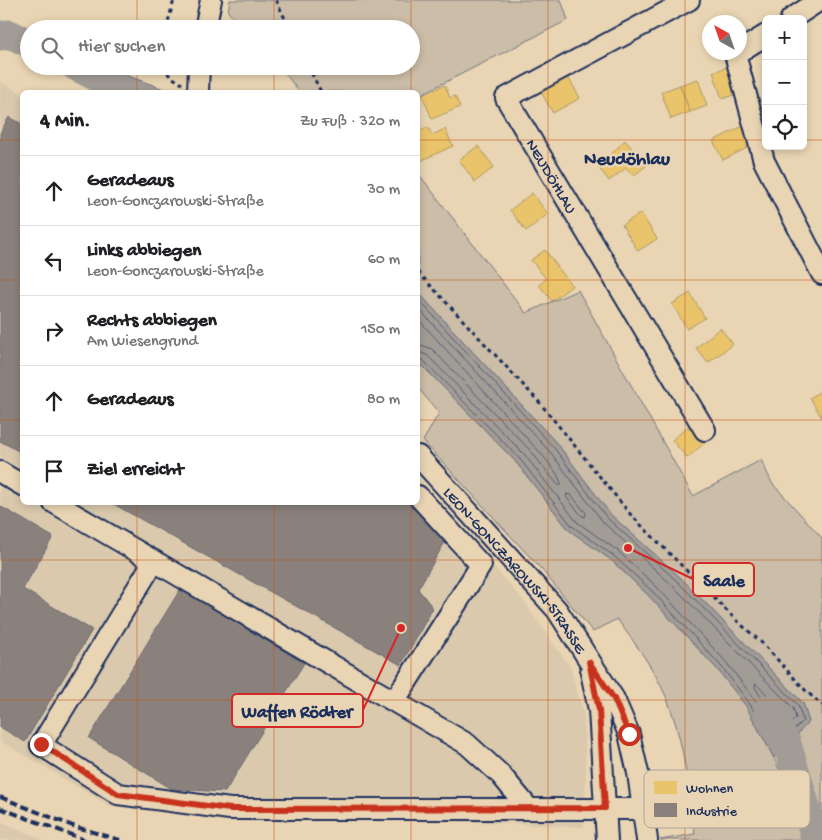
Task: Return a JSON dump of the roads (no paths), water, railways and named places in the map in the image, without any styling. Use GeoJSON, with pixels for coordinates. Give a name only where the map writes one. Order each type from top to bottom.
{"type":"FeatureCollection","features":[{"type":"Feature","properties":{"kind":"street"},"geometry":{"type":"LineString","coordinates":[[207,20],[210,0]]}},
{"type":"Feature","properties":{"kind":"street","name":"NEUDÖHLAU"},"geometry":{"type":"LineString","coordinates":[[689,0],[506,98],[705,430]]}},
{"type":"Feature","properties":{"kind":"street"},"geometry":{"type":"LineString","coordinates":[[797,15],[820,0]]}},
{"type":"Feature","properties":{"kind":"street"},"geometry":{"type":"LineString","coordinates":[[747,47],[762,37]]}},
{"type":"Feature","properties":{"kind":"street"},"geometry":{"type":"LineString","coordinates":[[738,60],[764,161],[822,274]]}},
{"type":"Feature","properties":{"kind":"street"},"geometry":{"type":"LineString","coordinates":[[194,90],[197,75]]}},
{"type":"Feature","properties":{"kind":"street","name":"LEON-GONCZAROWSKI-STRASSE"},"geometry":{"type":"LineString","coordinates":[[420,458],[557,610],[572,630],[589,662],[614,699],[629,734],[644,809]]}},
{"type":"Feature","properties":{"kind":"street"},"geometry":{"type":"LineString","coordinates":[[0,472],[20,484]]}},
{"type":"Feature","properties":{"kind":"street"},"geometry":{"type":"LineString","coordinates":[[403,705],[480,565],[420,498]]}},
{"type":"Feature","properties":{"kind":"street"},"geometry":{"type":"LineString","coordinates":[[58,505],[467,744],[502,775],[529,809]]}},
{"type":"Feature","properties":{"kind":"street"},"geometry":{"type":"LineString","coordinates":[[154,561],[41,744],[118,794],[230,809],[644,809]]}},
{"type":"Feature","properties":{"kind":"street","name":"LEON-GONCZAROWSKI-STRASSE"},"geometry":{"type":"LineString","coordinates":[[589,662],[599,710],[607,840]]}},
{"type":"Feature","properties":{"kind":"water"},"geometry":{"type":"Polygon","coordinates":[[[116,75],[126,75],[167,90],[129,90],[116,75]]]}},
{"type":"Feature","properties":{"kind":"water"},"geometry":{"type":"Polygon","coordinates":[[[420,294],[559,446],[611,515],[681,578],[803,703],[809,722],[774,758],[746,706],[717,669],[648,595],[611,560],[569,530],[515,461],[420,363],[420,294]]]}},
{"type":"Feature","properties":{"kind":"waterway"},"geometry":{"type":"LineString","coordinates":[[0,36],[9,34],[20,39]]}},
{"type":"Feature","properties":{"kind":"waterway"},"geometry":{"type":"LineString","coordinates":[[93,75],[122,90]]}},
{"type":"Feature","properties":{"kind":"waterway"},"geometry":{"type":"LineString","coordinates":[[768,709],[787,744],[795,770]]}},
{"type":"Feature","properties":{"kind":"waterway"},"geometry":{"type":"LineString","coordinates":[[810,820],[816,840]]}},
{"type":"Feature","properties":{"kind":"railway"},"geometry":{"type":"LineString","coordinates":[[0,797],[73,826],[120,840]]}},
{"type":"Feature","properties":{"kind":"railway"},"geometry":{"type":"LineString","coordinates":[[0,808],[85,840]]}},
{"type":"Feature","properties":{"kind":"place","name":"Saale"},"geometry":{"type":"Point","coordinates":[628,548]}},
{"type":"Feature","properties":{"kind":"place","name":"Waffen Rödter"},"geometry":{"type":"Point","coordinates":[401,628]}},
{"type":"Feature","properties":{"kind":"district","name":"Neudöhlau"},"geometry":{"type":"Point","coordinates":[627,157]}}]}
